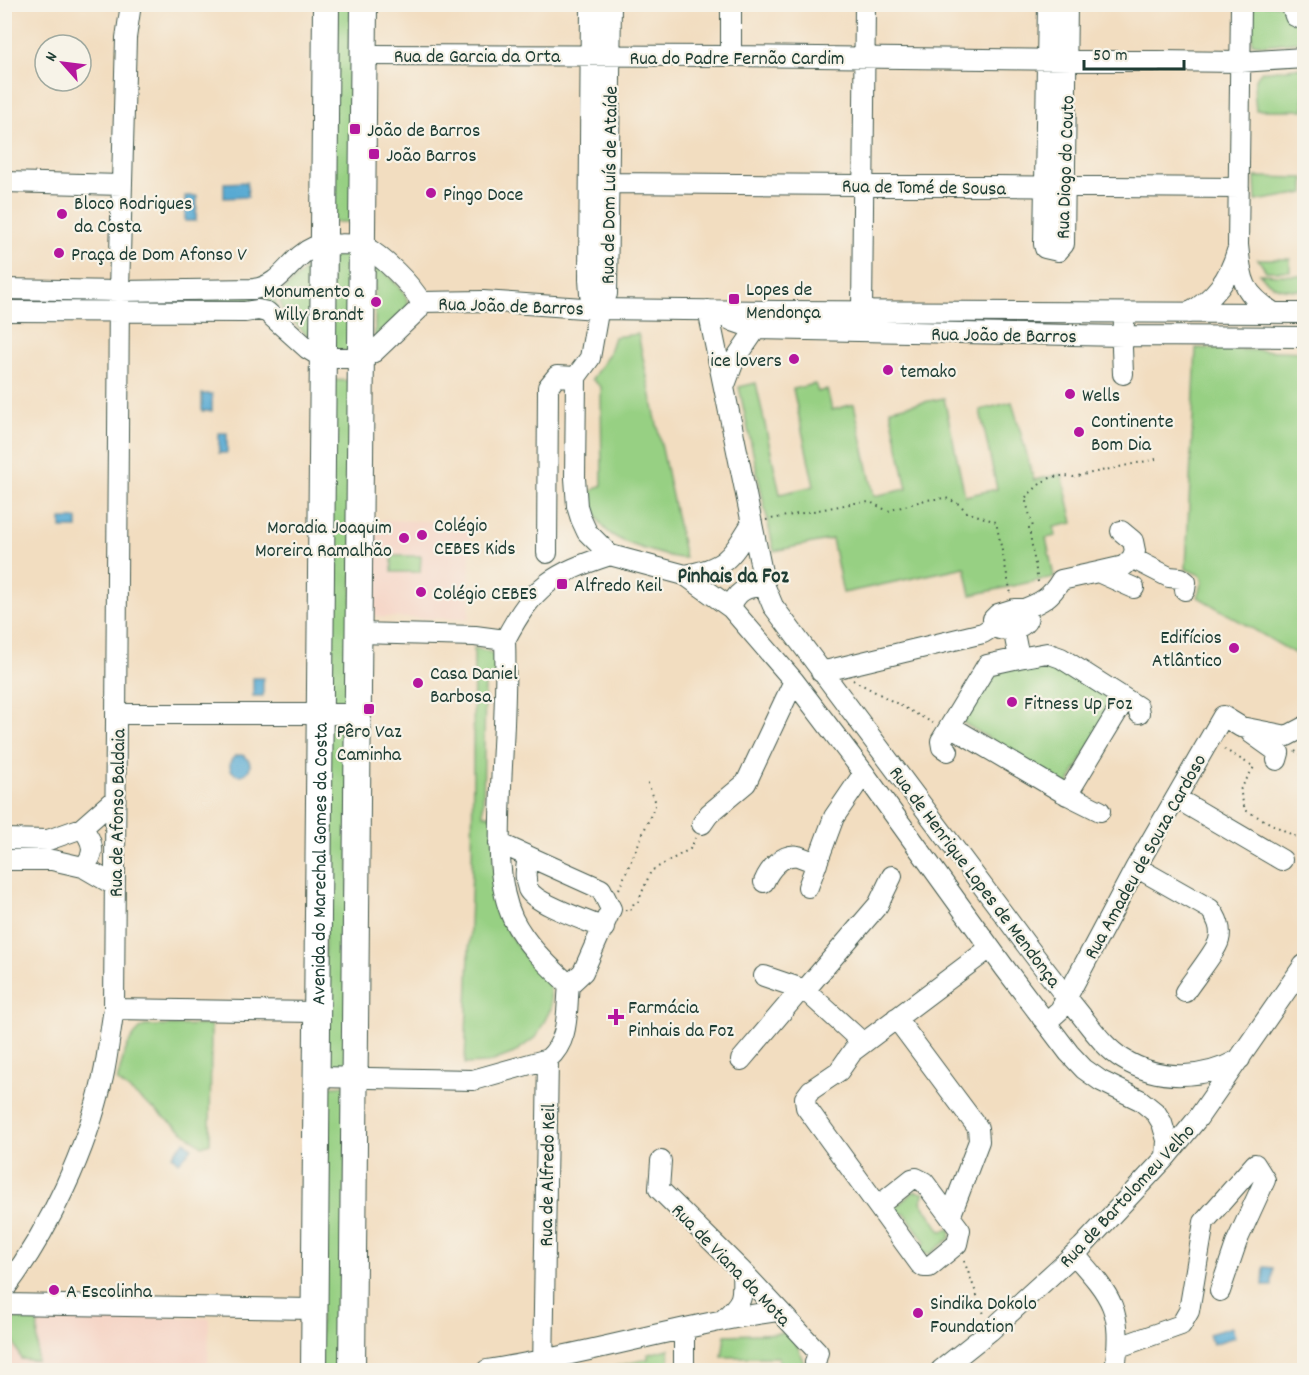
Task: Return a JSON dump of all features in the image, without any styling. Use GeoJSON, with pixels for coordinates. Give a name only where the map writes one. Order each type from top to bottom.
{"type":"FeatureCollection","features":[{"type":"Feature","properties":{"kind":"main road","name":"Avenida do Marechal Gomes da Costa"},"geometry":{"type":"LineString","coordinates":[[314,1371],[326,4]]}},
{"type":"Feature","properties":{"kind":"main road","name":"Avenida do Marechal Gomes da Costa"},"geometry":{"type":"LineString","coordinates":[[352,1371],[364,4]]}},
{"type":"Feature","properties":{"kind":"street"},"geometry":{"type":"LineString","coordinates":[[119,312],[126,38],[131,4]]}},
{"type":"Feature","properties":{"kind":"street","name":"Rua de Dom Luís de Ataíde"},"geometry":{"type":"LineString","coordinates":[[591,4],[600,55],[608,183],[607,294],[597,309]]}},
{"type":"Feature","properties":{"kind":"street","name":"Rua de Dom Luís de Ataíde"},"geometry":{"type":"LineString","coordinates":[[597,309],[589,287],[600,55],[611,4]]}},
{"type":"Feature","properties":{"kind":"street"},"geometry":{"type":"LineString","coordinates":[[730,56],[731,4]]}},
{"type":"Feature","properties":{"kind":"street"},"geometry":{"type":"LineString","coordinates":[[862,312],[865,4]]}},
{"type":"Feature","properties":{"kind":"street","name":"Rua Diogo do Couto"},"geometry":{"type":"LineString","coordinates":[[1048,4],[1057,60],[1065,187],[1064,244],[1058,250],[1045,248],[1044,244],[1045,187],[1057,60],[1067,4]]}},
{"type":"Feature","properties":{"kind":"street"},"geometry":{"type":"LineString","coordinates":[[1241,4],[1238,245],[1241,273],[1250,294],[1274,313]]}},
{"type":"Feature","properties":{"kind":"street"},"geometry":{"type":"LineString","coordinates":[[1290,4],[1295,16],[1305,20]]}},
{"type":"Feature","properties":{"kind":"street","name":"Rua de Garcia da Orta"},"geometry":{"type":"LineString","coordinates":[[364,55],[600,55]]}},
{"type":"Feature","properties":{"kind":"street","name":"Rua do Padre Fernão Cardim"},"geometry":{"type":"LineString","coordinates":[[600,55],[1241,62],[1305,58]]}},
{"type":"Feature","properties":{"kind":"street"},"geometry":{"type":"LineString","coordinates":[[4,182],[122,185]]}},
{"type":"Feature","properties":{"kind":"street","name":"Rua de Tomé de Sousa"},"geometry":{"type":"LineString","coordinates":[[608,183],[1239,188]]}},
{"type":"Feature","properties":{"kind":"street"},"geometry":{"type":"LineString","coordinates":[[4,289],[119,291],[262,288],[273,283],[312,248],[362,245]]}},
{"type":"Feature","properties":{"kind":"street","name":"Rua João de Barros"},"geometry":{"type":"LineString","coordinates":[[361,358],[379,348],[418,310],[421,302],[416,293],[386,264],[362,245]]}},
{"type":"Feature","properties":{"kind":"street"},"geometry":{"type":"LineString","coordinates":[[1189,313],[1201,306],[1220,288],[1233,267],[1238,245]]}},
{"type":"Feature","properties":{"kind":"street"},"geometry":{"type":"LineString","coordinates":[[1194,337],[1212,324],[1221,312],[1241,273]]}},
{"type":"Feature","properties":{"kind":"street","name":"Rua João de Barros"},"geometry":{"type":"LineString","coordinates":[[421,302],[493,301],[597,309],[1305,313]]}},
{"type":"Feature","properties":{"kind":"street"},"geometry":{"type":"LineString","coordinates":[[597,309],[590,358],[576,378],[575,478],[577,506],[580,519],[587,532],[610,555],[686,575],[704,572],[722,564],[735,550],[752,523]]}},
{"type":"Feature","properties":{"kind":"street"},"geometry":{"type":"LineString","coordinates":[[4,311],[245,312],[258,310],[267,312],[308,349],[323,357],[361,358]]}},
{"type":"Feature","properties":{"kind":"street","name":"Rua João de Barros"},"geometry":{"type":"LineString","coordinates":[[708,310],[756,329],[1305,337]]}},
{"type":"Feature","properties":{"kind":"street","name":"Rua de Henrique Lopes de Mendonça"},"geometry":{"type":"LineString","coordinates":[[708,310],[765,587],[773,606],[1066,997],[1107,1047],[1124,1060],[1144,1070],[1166,1075],[1189,1075],[1216,1071],[1240,1059]]}},
{"type":"Feature","properties":{"kind":"street","name":"Rua de Afonso Baldaia"},"geometry":{"type":"LineString","coordinates":[[4,1290],[12,1265],[53,1211],[79,1154],[102,1078],[114,1009],[119,312]]}},
{"type":"Feature","properties":{"kind":"street"},"geometry":{"type":"LineString","coordinates":[[1123,374],[1125,312]]}},
{"type":"Feature","properties":{"kind":"street"},"geometry":{"type":"LineString","coordinates":[[725,385],[734,361],[756,329]]}},
{"type":"Feature","properties":{"kind":"street"},"geometry":{"type":"LineString","coordinates":[[547,553],[548,387],[557,376],[576,378]]}},
{"type":"Feature","properties":{"kind":"street"},"geometry":{"type":"LineString","coordinates":[[821,672],[983,633],[1054,593],[1061,580],[1124,566],[1135,551],[1133,541],[1121,531]]}},
{"type":"Feature","properties":{"kind":"street"},"geometry":{"type":"LineString","coordinates":[[569,985],[541,959],[513,918],[505,894],[499,843],[505,640],[518,616],[540,589],[568,570],[610,555]]}},
{"type":"Feature","properties":{"kind":"street"},"geometry":{"type":"LineString","coordinates":[[1132,558],[1169,577],[1181,578],[1186,582],[1185,590]]}},
{"type":"Feature","properties":{"kind":"street"},"geometry":{"type":"LineString","coordinates":[[1098,572],[1134,588]]}},
{"type":"Feature","properties":{"kind":"street","name":"Rua de Henrique Lopes de Mendonça"},"geometry":{"type":"LineString","coordinates":[[686,575],[731,608],[794,681],[864,773],[1041,1018],[1084,1069],[1101,1082],[1140,1100],[1156,1113],[1167,1140],[1166,1157]]}},
{"type":"Feature","properties":{"kind":"street"},"geometry":{"type":"LineString","coordinates":[[731,608],[733,600],[741,591],[753,587],[765,587]]}},
{"type":"Feature","properties":{"kind":"street"},"geometry":{"type":"LineString","coordinates":[[1018,615],[1019,658]]}},
{"type":"Feature","properties":{"kind":"street"},"geometry":{"type":"LineString","coordinates":[[358,633],[475,636],[505,640]]}},
{"type":"Feature","properties":{"kind":"street"},"geometry":{"type":"LineString","coordinates":[[948,751],[942,747],[942,741],[987,665],[1047,653],[1061,658],[1132,706],[1067,795]]}},
{"type":"Feature","properties":{"kind":"street"},"geometry":{"type":"LineString","coordinates":[[702,824],[709,814],[746,783],[794,681]]}},
{"type":"Feature","properties":{"kind":"street"},"geometry":{"type":"LineString","coordinates":[[117,714],[358,714]]}},
{"type":"Feature","properties":{"kind":"street","name":"Rua Amadeu de Souza Cardoso"},"geometry":{"type":"LineString","coordinates":[[1041,1018],[1051,1018],[1060,1010],[1136,867],[1223,717],[1241,727]]}},
{"type":"Feature","properties":{"kind":"street"},"geometry":{"type":"LineString","coordinates":[[950,726],[1067,795],[1100,811]]}},
{"type":"Feature","properties":{"kind":"street"},"geometry":{"type":"LineString","coordinates":[[1241,727],[1287,736],[1305,727]]}},
{"type":"Feature","properties":{"kind":"street"},"geometry":{"type":"LineString","coordinates":[[1241,727],[1274,748],[1279,753],[1277,760]]}},
{"type":"Feature","properties":{"kind":"street"},"geometry":{"type":"LineString","coordinates":[[808,887],[834,817],[864,773]]}},
{"type":"Feature","properties":{"kind":"street"},"geometry":{"type":"LineString","coordinates":[[1176,798],[1282,860]]}},
{"type":"Feature","properties":{"kind":"street"},"geometry":{"type":"LineString","coordinates":[[4,839],[48,840],[82,828],[115,799]]}},
{"type":"Feature","properties":{"kind":"street"},"geometry":{"type":"LineString","coordinates":[[82,828],[90,837],[93,848],[90,859],[83,867]]}},
{"type":"Feature","properties":{"kind":"street"},"geometry":{"type":"LineString","coordinates":[[316,1077],[473,1080],[548,1059],[558,1051],[564,1040],[569,985],[584,972],[604,928],[609,903],[602,889],[499,843]]}},
{"type":"Feature","properties":{"kind":"street"},"geometry":{"type":"LineString","coordinates":[[764,882],[773,867],[787,857],[796,855],[817,864]]}},
{"type":"Feature","properties":{"kind":"street"},"geometry":{"type":"LineString","coordinates":[[528,857],[525,874],[529,892],[541,901],[604,928]]}},
{"type":"Feature","properties":{"kind":"street"},"geometry":{"type":"LineString","coordinates":[[6,862],[52,860],[83,867],[114,885]]}},
{"type":"Feature","properties":{"kind":"street"},"geometry":{"type":"LineString","coordinates":[[1136,867],[1210,909],[1215,915],[1220,929],[1219,941],[1185,992]]}},
{"type":"Feature","properties":{"kind":"street"},"geometry":{"type":"LineString","coordinates":[[741,1060],[878,905],[892,876]]}},
{"type":"Feature","properties":{"kind":"street"},"geometry":{"type":"LineString","coordinates":[[878,1206],[916,1178],[924,1182],[960,1230],[961,1234],[957,1244],[929,1267],[924,1267],[878,1206],[804,1103],[811,1090],[839,1071],[853,1051],[863,1042],[990,948]]}},
{"type":"Feature","properties":{"kind":"street","name":"Rua de Bartolomeu Velho"},"geometry":{"type":"LineString","coordinates":[[941,1371],[990,1331],[1074,1254],[1166,1157],[1198,1118],[1305,965]]}},
{"type":"Feature","properties":{"kind":"street"},"geometry":{"type":"LineString","coordinates":[[764,976],[805,990],[863,1042]]}},
{"type":"Feature","properties":{"kind":"street"},"geometry":{"type":"LineString","coordinates":[[114,1009],[317,1012]]}},
{"type":"Feature","properties":{"kind":"street"},"geometry":{"type":"LineString","coordinates":[[896,1018],[978,1128],[978,1141],[950,1217]]}},
{"type":"Feature","properties":{"kind":"street","name":"Rua de Alfredo Keil"},"geometry":{"type":"LineString","coordinates":[[543,1366],[548,1059]]}},
{"type":"Feature","properties":{"kind":"street","name":"Rua de Viana da Mota"},"geometry":{"type":"LineString","coordinates":[[661,1161],[658,1189],[742,1271],[777,1311],[818,1352],[815,1363]]}},
{"type":"Feature","properties":{"kind":"street"},"geometry":{"type":"LineString","coordinates":[[1119,1347],[1180,1325],[1189,1311],[1204,1222],[1255,1164],[1265,1180],[1237,1241],[1220,1291]]}},
{"type":"Feature","properties":{"kind":"street"},"geometry":{"type":"LineString","coordinates":[[1074,1254],[1105,1290],[1117,1317],[1119,1347],[1115,1371]]}},
{"type":"Feature","properties":{"kind":"street"},"geometry":{"type":"LineString","coordinates":[[724,1318],[740,1304],[743,1292],[742,1271]]}},
{"type":"Feature","properties":{"kind":"street"},"geometry":{"type":"LineString","coordinates":[[4,1304],[314,1309]]}},
{"type":"Feature","properties":{"kind":"street"},"geometry":{"type":"LineString","coordinates":[[487,1371],[543,1366],[724,1318],[777,1311]]}},
{"type":"Feature","properties":{"kind":"street"},"geometry":{"type":"LineString","coordinates":[[684,1329],[684,1371]]}},
{"type":"Feature","properties":{"kind":"path"},"geometry":{"type":"LineString","coordinates":[[1018,615],[1029,528],[1033,527],[1024,498],[1044,480],[1051,477],[1061,475],[1073,477],[1156,459]]}},
{"type":"Feature","properties":{"kind":"path"},"geometry":{"type":"LineString","coordinates":[[752,523],[844,505],[870,502],[888,510],[925,500],[946,498],[959,504],[967,512],[996,522],[1018,615]]}},
{"type":"Feature","properties":{"kind":"path"},"geometry":{"type":"LineString","coordinates":[[844,665],[855,683],[939,726],[950,726]]}},
{"type":"Feature","properties":{"kind":"path"},"geometry":{"type":"LineString","coordinates":[[1221,748],[1254,767],[1240,790],[1245,810],[1305,841]]}},
{"type":"Feature","properties":{"kind":"path"},"geometry":{"type":"LineString","coordinates":[[647,781],[656,803],[619,889],[609,903],[630,911],[634,903],[638,902],[651,871],[690,849],[702,824]]}},
{"type":"Feature","properties":{"kind":"path"},"geometry":{"type":"LineString","coordinates":[[957,1244],[990,1331]]}},
{"type":"Feature","properties":{"kind":"shaded area"},"geometry":{"type":"Polygon","coordinates":[[[374,520],[470,522],[469,619],[375,615],[372,610],[374,520]]]}},
{"type":"Feature","properties":{"kind":"shaded area"},"geometry":{"type":"Polygon","coordinates":[[[27,1317],[209,1318],[208,1370],[5,1370],[4,1321],[27,1317]]]}},
{"type":"Feature","properties":{"kind":"green space"},"geometry":{"type":"Polygon","coordinates":[[[332,5],[357,5],[356,222],[331,222],[332,5]]]}},
{"type":"Feature","properties":{"kind":"green space"},"geometry":{"type":"Polygon","coordinates":[[[1253,5],[1304,5],[1304,41],[1264,45],[1252,43],[1253,5]]]}},
{"type":"Feature","properties":{"kind":"green space"},"geometry":{"type":"Polygon","coordinates":[[[1304,67],[1304,110],[1256,110],[1255,84],[1261,72],[1304,67]]]}},
{"type":"Feature","properties":{"kind":"green space"},"geometry":{"type":"Polygon","coordinates":[[[1255,177],[1304,178],[1304,193],[1256,201],[1255,177]]]}},
{"type":"Feature","properties":{"kind":"green space"},"geometry":{"type":"Polygon","coordinates":[[[331,253],[356,253],[355,351],[330,351],[331,253]]]}},
{"type":"Feature","properties":{"kind":"green space"},"geometry":{"type":"Polygon","coordinates":[[[1258,259],[1290,259],[1290,271],[1266,271],[1258,259]]]}},
{"type":"Feature","properties":{"kind":"green space"},"geometry":{"type":"Polygon","coordinates":[[[309,266],[313,268],[312,334],[307,335],[282,310],[280,300],[285,289],[309,266]]]}},
{"type":"Feature","properties":{"kind":"green space"},"geometry":{"type":"Polygon","coordinates":[[[375,266],[379,266],[402,290],[408,306],[377,337],[375,337],[375,266]]]}},
{"type":"Feature","properties":{"kind":"green space"},"geometry":{"type":"Polygon","coordinates":[[[1260,274],[1304,276],[1304,290],[1274,286],[1260,274]]]}},
{"type":"Feature","properties":{"kind":"green space"},"geometry":{"type":"Polygon","coordinates":[[[280,288],[275,300],[278,310],[143,303],[143,297],[280,288]]]}},
{"type":"Feature","properties":{"kind":"green space"},"geometry":{"type":"Polygon","coordinates":[[[638,334],[685,558],[657,553],[616,537],[601,524],[593,504],[592,491],[602,485],[601,387],[592,379],[608,355],[614,337],[638,334]]]}},
{"type":"Feature","properties":{"kind":"green space"},"geometry":{"type":"Polygon","coordinates":[[[1196,348],[1304,352],[1304,659],[1198,597],[1203,581],[1200,575],[1186,569],[1196,348]]]}},
{"type":"Feature","properties":{"kind":"green space"},"geometry":{"type":"Polygon","coordinates":[[[329,380],[354,381],[351,707],[326,707],[329,380]]]}},
{"type":"Feature","properties":{"kind":"green space"},"geometry":{"type":"Polygon","coordinates":[[[756,383],[780,494],[814,486],[793,389],[815,384],[818,392],[827,389],[832,410],[854,404],[874,496],[907,489],[890,409],[944,398],[965,496],[997,489],[980,410],[1012,402],[1034,480],[1062,474],[1073,523],[1054,527],[1056,536],[1046,538],[1054,577],[971,595],[965,567],[843,593],[832,539],[774,551],[739,387],[756,383]]]}},
{"type":"Feature","properties":{"kind":"green space"},"geometry":{"type":"Polygon","coordinates":[[[392,556],[421,556],[420,572],[392,572],[392,556]]]}},
{"type":"Feature","properties":{"kind":"green space"},"geometry":{"type":"Polygon","coordinates":[[[474,648],[488,651],[496,657],[496,671],[492,679],[485,680],[483,815],[494,815],[494,899],[501,919],[516,944],[545,975],[550,988],[551,1008],[537,1036],[514,1053],[488,1063],[465,1064],[472,869],[474,648]]]}},
{"type":"Feature","properties":{"kind":"green space"},"geometry":{"type":"Polygon","coordinates":[[[1047,658],[1114,701],[1067,786],[962,722],[993,668],[1047,658]]]}},
{"type":"Feature","properties":{"kind":"green space"},"geometry":{"type":"Polygon","coordinates":[[[326,723],[351,723],[347,1068],[324,1068],[326,723]]]}},
{"type":"Feature","properties":{"kind":"green space"},"geometry":{"type":"Polygon","coordinates":[[[211,1025],[210,1143],[202,1146],[117,1081],[129,1044],[144,1026],[211,1025]]]}},
{"type":"Feature","properties":{"kind":"green space"},"geometry":{"type":"Polygon","coordinates":[[[346,1085],[346,1370],[320,1370],[322,1087],[346,1085]]]}},
{"type":"Feature","properties":{"kind":"green space"},"geometry":{"type":"Polygon","coordinates":[[[915,1191],[924,1193],[921,1202],[941,1231],[951,1229],[950,1238],[930,1254],[920,1253],[925,1242],[905,1213],[893,1215],[894,1208],[915,1191]]]}},
{"type":"Feature","properties":{"kind":"green space"},"geometry":{"type":"Polygon","coordinates":[[[38,1317],[37,1361],[21,1359],[5,1321],[38,1317]]]}},
{"type":"Feature","properties":{"kind":"green space"},"geometry":{"type":"Polygon","coordinates":[[[789,1333],[798,1347],[806,1370],[779,1370],[779,1357],[722,1357],[725,1335],[789,1333]]]}},
{"type":"Feature","properties":{"kind":"green space"},"geometry":{"type":"Polygon","coordinates":[[[669,1349],[669,1370],[601,1370],[648,1359],[648,1354],[669,1349]]]}},
{"type":"Feature","properties":{"kind":"water"},"geometry":{"type":"Polygon","coordinates":[[[247,182],[248,197],[224,198],[224,183],[247,182]]]}},
{"type":"Feature","properties":{"kind":"water"},"geometry":{"type":"Polygon","coordinates":[[[185,196],[197,196],[196,221],[185,221],[185,196]]]}},
{"type":"Feature","properties":{"kind":"water"},"geometry":{"type":"Polygon","coordinates":[[[202,394],[212,394],[212,411],[202,411],[202,394]]]}},
{"type":"Feature","properties":{"kind":"water"},"geometry":{"type":"Polygon","coordinates":[[[219,433],[227,433],[227,453],[219,453],[219,433]]]}},
{"type":"Feature","properties":{"kind":"water"},"geometry":{"type":"Polygon","coordinates":[[[61,519],[77,519],[77,528],[61,528],[61,519]]]}},
{"type":"Feature","properties":{"kind":"water"},"geometry":{"type":"Polygon","coordinates":[[[253,678],[263,678],[263,696],[253,696],[253,678]]]}},
{"type":"Feature","properties":{"kind":"water"},"geometry":{"type":"Polygon","coordinates":[[[240,755],[247,758],[250,765],[247,772],[240,775],[233,772],[230,765],[233,758],[240,755]]]}},
{"type":"Feature","properties":{"kind":"water"},"geometry":{"type":"Polygon","coordinates":[[[185,1141],[192,1148],[179,1162],[172,1155],[185,1141]]]}},
{"type":"Feature","properties":{"kind":"water"},"geometry":{"type":"Polygon","coordinates":[[[1264,1267],[1273,1268],[1272,1286],[1263,1286],[1264,1267]]]}},
{"type":"Feature","properties":{"kind":"water"},"geometry":{"type":"Polygon","coordinates":[[[1232,1327],[1235,1337],[1212,1344],[1209,1334],[1232,1327]]]}},
{"type":"Feature","properties":{"kind":"place","name":"João de Barros"},"geometry":{"type":"Point","coordinates":[355,129]}},
{"type":"Feature","properties":{"kind":"place","name":"João Barros"},"geometry":{"type":"Point","coordinates":[374,154]}},
{"type":"Feature","properties":{"kind":"place","name":"Pingo Doce"},"geometry":{"type":"Point","coordinates":[431,193]}},
{"type":"Feature","properties":{"kind":"place","name":"Bloco Rodrigues da Costa"},"geometry":{"type":"Point","coordinates":[62,214]}},
{"type":"Feature","properties":{"kind":"place","name":"Praça de Dom Afonso V"},"geometry":{"type":"Point","coordinates":[59,253]}},
{"type":"Feature","properties":{"kind":"place","name":"Lopes de Mendonça"},"geometry":{"type":"Point","coordinates":[734,299]}},
{"type":"Feature","properties":{"kind":"place","name":"Monumento a Willy Brandt"},"geometry":{"type":"Point","coordinates":[376,302]}},
{"type":"Feature","properties":{"kind":"place","name":"ice lovers"},"geometry":{"type":"Point","coordinates":[794,359]}},
{"type":"Feature","properties":{"kind":"place","name":"temako"},"geometry":{"type":"Point","coordinates":[888,370]}},
{"type":"Feature","properties":{"kind":"place","name":"Wells"},"geometry":{"type":"Point","coordinates":[1070,394]}},
{"type":"Feature","properties":{"kind":"place","name":"Continente Bom Dia"},"geometry":{"type":"Point","coordinates":[1079,432]}},
{"type":"Feature","properties":{"kind":"place","name":"Colégio CEBES Kids"},"geometry":{"type":"Point","coordinates":[422,535]}},
{"type":"Feature","properties":{"kind":"place","name":"Moradia Joaquim Moreira Ramalhão"},"geometry":{"type":"Point","coordinates":[404,538]}},
{"type":"Feature","properties":{"kind":"place","name":"Alfredo Keil"},"geometry":{"type":"Point","coordinates":[562,584]}},
{"type":"Feature","properties":{"kind":"place","name":"Colégio CEBES"},"geometry":{"type":"Point","coordinates":[421,592]}},
{"type":"Feature","properties":{"kind":"place","name":"Edifícios Atlântico"},"geometry":{"type":"Point","coordinates":[1234,648]}},
{"type":"Feature","properties":{"kind":"place","name":"Casa Daniel Barbosa"},"geometry":{"type":"Point","coordinates":[418,683]}},
{"type":"Feature","properties":{"kind":"place","name":"Fitness Up Foz"},"geometry":{"type":"Point","coordinates":[1012,702]}},
{"type":"Feature","properties":{"kind":"place","name":"Pêro Vaz Caminha"},"geometry":{"type":"Point","coordinates":[369,709]}},
{"type":"Feature","properties":{"kind":"place","name":"Farmácia Pinhais da Foz"},"geometry":{"type":"Point","coordinates":[616,1017]}},
{"type":"Feature","properties":{"kind":"place","name":"A Escolinha"},"geometry":{"type":"Point","coordinates":[54,1290]}},
{"type":"Feature","properties":{"kind":"place","name":"Sindika Dokolo Foundation"},"geometry":{"type":"Point","coordinates":[918,1313]}},
{"type":"Feature","properties":{"kind":"district","name":"Pinhais da Foz"},"geometry":{"type":"Point","coordinates":[733,575]}}]}
